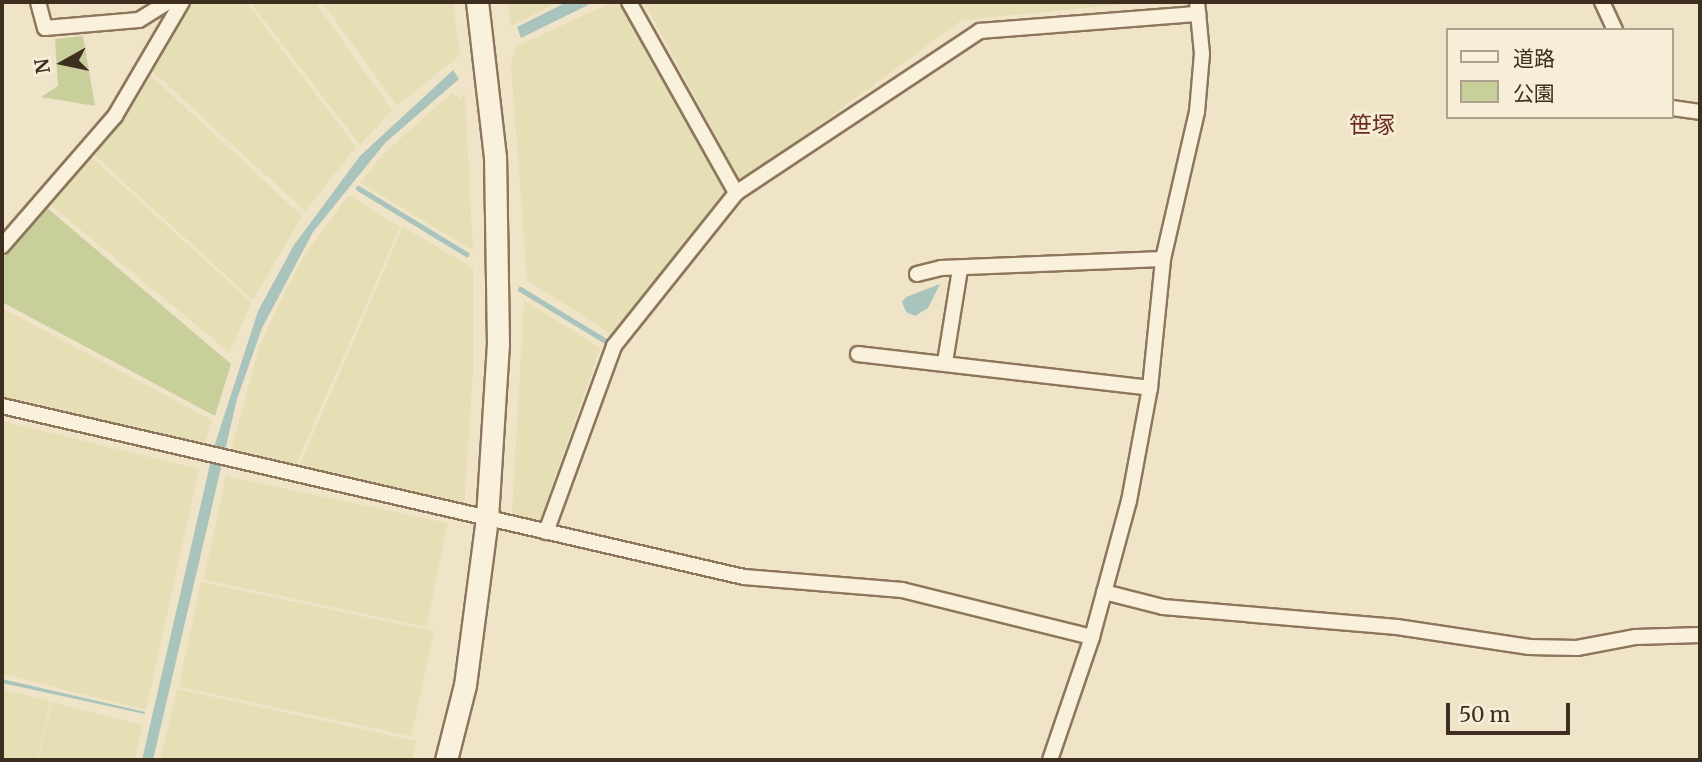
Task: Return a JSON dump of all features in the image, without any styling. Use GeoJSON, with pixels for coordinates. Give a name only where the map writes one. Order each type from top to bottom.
{"type":"FeatureCollection","features":[{"type":"Feature","properties":{"kind":"street"},"geometry":{"type":"LineString","coordinates":[[38,2],[45,28],[139,20],[168,2]]}},
{"type":"Feature","properties":{"kind":"street"},"geometry":{"type":"LineString","coordinates":[[2,246],[114,116],[182,2]]}},
{"type":"Feature","properties":{"kind":"street"},"geometry":{"type":"LineString","coordinates":[[446,760],[465,685],[487,518],[498,345],[495,184],[477,2]]}},
{"type":"Feature","properties":{"kind":"street"},"geometry":{"type":"LineString","coordinates":[[629,2],[736,192]]}},
{"type":"Feature","properties":{"kind":"street"},"geometry":{"type":"LineString","coordinates":[[1602,2],[1614,28]]}},
{"type":"Feature","properties":{"kind":"street"},"geometry":{"type":"LineString","coordinates":[[546,533],[614,346],[736,192],[980,31],[1197,8],[1202,54],[1197,112],[1163,259],[1150,388],[1129,501],[1092,637],[1050,760]]}},
{"type":"Feature","properties":{"kind":"street"},"geometry":{"type":"LineString","coordinates":[[1674,108],[1700,115]]}},
{"type":"Feature","properties":{"kind":"street"},"geometry":{"type":"LineString","coordinates":[[917,274],[960,268],[1163,259]]}},
{"type":"Feature","properties":{"kind":"street"},"geometry":{"type":"LineString","coordinates":[[945,362],[960,268]]}},
{"type":"Feature","properties":{"kind":"street"},"geometry":{"type":"LineString","coordinates":[[858,354],[945,362],[1150,388]]}},
{"type":"Feature","properties":{"kind":"street"},"geometry":{"type":"LineString","coordinates":[[2,406],[744,577],[902,590],[1092,637]]}},
{"type":"Feature","properties":{"kind":"street"},"geometry":{"type":"LineString","coordinates":[[1104,592],[1163,607],[1397,627],[1529,647],[1577,648],[1636,638],[1700,635]]}},
{"type":"Feature","properties":{"kind":"shaded area"},"geometry":{"type":"Polygon","coordinates":[[[191,2],[246,2],[356,147],[305,211],[151,70],[191,2]]]}},
{"type":"Feature","properties":{"kind":"shaded area"},"geometry":{"type":"Polygon","coordinates":[[[250,2],[315,2],[392,110],[360,145],[250,2]]]}},
{"type":"Feature","properties":{"kind":"shaded area"},"geometry":{"type":"Polygon","coordinates":[[[322,2],[453,2],[460,55],[397,106],[322,2]]]}},
{"type":"Feature","properties":{"kind":"shaded area"},"geometry":{"type":"Polygon","coordinates":[[[507,2],[558,2],[511,26],[507,2]]]}},
{"type":"Feature","properties":{"kind":"shaded area"},"geometry":{"type":"Polygon","coordinates":[[[613,2],[625,10],[727,193],[611,334],[527,280],[511,64],[517,46],[613,2]]]}},
{"type":"Feature","properties":{"kind":"shaded area"},"geometry":{"type":"Polygon","coordinates":[[[644,2],[1145,2],[962,20],[741,182],[644,2]]]}},
{"type":"Feature","properties":{"kind":"shaded area"},"geometry":{"type":"Polygon","coordinates":[[[148,73],[302,216],[253,300],[92,153],[148,73]]]}},
{"type":"Feature","properties":{"kind":"shaded area"},"geometry":{"type":"Polygon","coordinates":[[[453,92],[459,99],[465,94],[473,250],[360,183],[385,152],[453,92]]]}},
{"type":"Feature","properties":{"kind":"shaded area"},"geometry":{"type":"Polygon","coordinates":[[[90,156],[251,302],[230,353],[48,203],[90,156]]]}},
{"type":"Feature","properties":{"kind":"shaded area"},"geometry":{"type":"Polygon","coordinates":[[[349,195],[400,227],[295,467],[230,453],[259,348],[275,312],[303,257],[349,195]]]}},
{"type":"Feature","properties":{"kind":"shaded area"},"geometry":{"type":"Polygon","coordinates":[[[403,227],[473,268],[473,372],[464,508],[298,469],[403,227]]]}},
{"type":"Feature","properties":{"kind":"shaded area"},"geometry":{"type":"Polygon","coordinates":[[[524,300],[600,348],[540,521],[512,514],[524,300]]]}},
{"type":"Feature","properties":{"kind":"shaded area"},"geometry":{"type":"Polygon","coordinates":[[[2,308],[212,420],[204,447],[2,400],[2,308]]]}},
{"type":"Feature","properties":{"kind":"shaded area"},"geometry":{"type":"Polygon","coordinates":[[[2,421],[199,469],[146,710],[2,674],[2,421]]]}},
{"type":"Feature","properties":{"kind":"shaded area"},"geometry":{"type":"Polygon","coordinates":[[[226,476],[448,523],[426,627],[204,580],[226,476]]]}},
{"type":"Feature","properties":{"kind":"shaded area"},"geometry":{"type":"Polygon","coordinates":[[[201,582],[434,631],[412,736],[179,687],[201,582]]]}},
{"type":"Feature","properties":{"kind":"shaded area"},"geometry":{"type":"Polygon","coordinates":[[[2,689],[51,701],[37,760],[2,760],[2,689]]]}},
{"type":"Feature","properties":{"kind":"shaded area"},"geometry":{"type":"Polygon","coordinates":[[[177,689],[416,741],[412,760],[160,760],[177,689]]]}},
{"type":"Feature","properties":{"kind":"shaded area"},"geometry":{"type":"Polygon","coordinates":[[[52,702],[143,725],[134,760],[38,760],[52,702]]]}},
{"type":"Feature","properties":{"kind":"green space"},"geometry":{"type":"Polygon","coordinates":[[[83,36],[95,106],[41,97],[58,86],[55,39],[83,36]]]}},
{"type":"Feature","properties":{"kind":"green space"},"geometry":{"type":"Polygon","coordinates":[[[46,207],[231,364],[215,416],[2,302],[2,260],[46,207]]]}},
{"type":"Feature","properties":{"kind":"water"},"geometry":{"type":"Polygon","coordinates":[[[567,2],[594,2],[521,38],[517,27],[567,2]]]}},
{"type":"Feature","properties":{"kind":"water"},"geometry":{"type":"Polygon","coordinates":[[[453,70],[459,79],[385,143],[313,232],[262,328],[237,399],[153,760],[142,760],[214,447],[258,311],[294,245],[360,156],[453,70]]]}},
{"type":"Feature","properties":{"kind":"water"},"geometry":{"type":"Polygon","coordinates":[[[940,284],[928,308],[915,316],[906,312],[902,302],[906,297],[940,284]]]}},
{"type":"Feature","properties":{"kind":"water"},"geometry":{"type":"Polygon","coordinates":[[[2,679],[145,712],[145,714],[2,683],[2,679]]]}},
{"type":"Feature","properties":{"kind":"waterway"},"geometry":{"type":"LineString","coordinates":[[358,188],[466,254]]}},
{"type":"Feature","properties":{"kind":"waterway"},"geometry":{"type":"LineString","coordinates":[[520,289],[607,342]]}},
{"type":"Feature","properties":{"kind":"district","name":"笹塚"},"geometry":{"type":"Point","coordinates":[1372,125]}}]}
